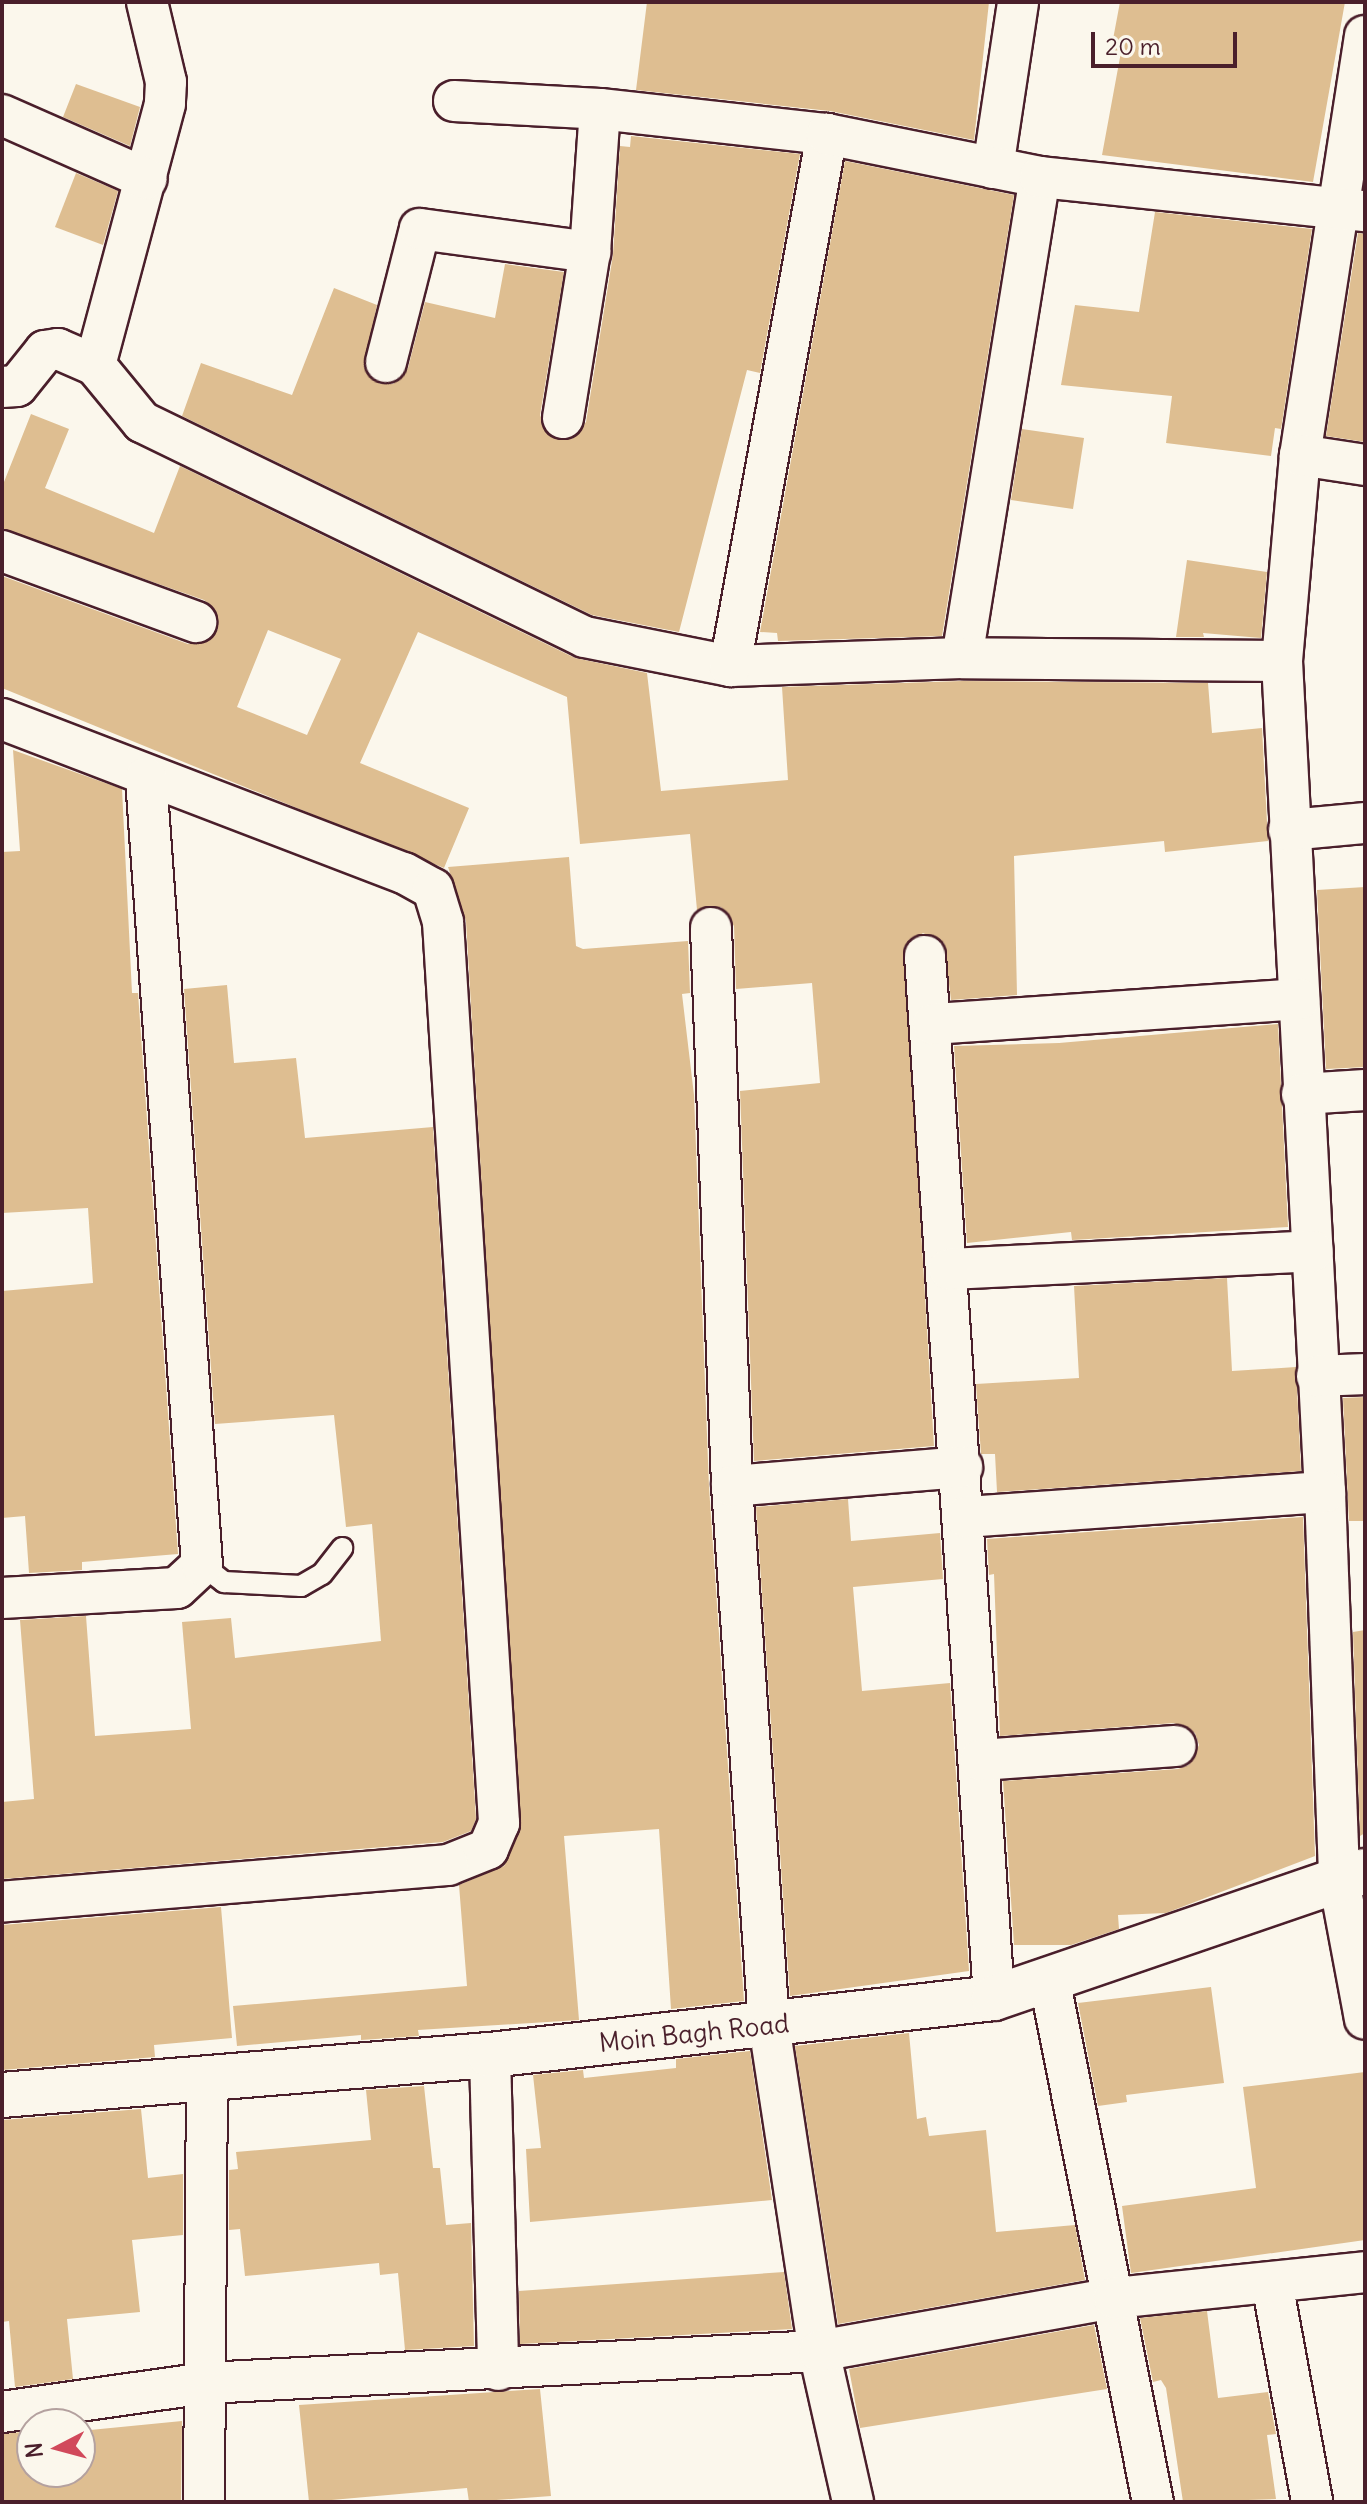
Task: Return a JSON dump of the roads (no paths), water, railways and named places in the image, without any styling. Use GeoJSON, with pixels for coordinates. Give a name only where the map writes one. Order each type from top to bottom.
{"type":"FeatureCollection","features":[{"type":"Feature","properties":{"kind":"street"},"geometry":{"type":"LineString","coordinates":[[95,365],[147,179],[166,82],[147,2]]}},
{"type":"Feature","properties":{"kind":"street"},"geometry":{"type":"LineString","coordinates":[[993,168],[1018,2]]}},
{"type":"Feature","properties":{"kind":"street"},"geometry":{"type":"LineString","coordinates":[[1365,36],[1352,208],[1300,455],[1282,661],[1317,1376],[1365,2019]]}},
{"type":"Feature","properties":{"kind":"street"},"geometry":{"type":"LineString","coordinates":[[454,101],[600,109],[827,134],[1040,177],[1352,208]]}},
{"type":"Feature","properties":{"kind":"street"},"geometry":{"type":"LineString","coordinates":[[563,418],[590,252],[600,109]]}},
{"type":"Feature","properties":{"kind":"street"},"geometry":{"type":"LineString","coordinates":[[2,115],[147,179]]}},
{"type":"Feature","properties":{"kind":"street"},"geometry":{"type":"LineString","coordinates":[[730,666],[827,134]]}},
{"type":"Feature","properties":{"kind":"street"},"geometry":{"type":"LineString","coordinates":[[962,658],[1040,177]]}},
{"type":"Feature","properties":{"kind":"street"},"geometry":{"type":"LineString","coordinates":[[386,362],[420,229],[590,252]]}},
{"type":"Feature","properties":{"kind":"street"},"geometry":{"type":"LineString","coordinates":[[2,387],[17,386],[45,351],[58,349],[95,365],[142,422],[585,637],[730,666],[962,658],[1282,661]]}},
{"type":"Feature","properties":{"kind":"street"},"geometry":{"type":"LineString","coordinates":[[1300,455],[1365,465]]}},
{"type":"Feature","properties":{"kind":"street"},"geometry":{"type":"LineString","coordinates":[[2,551],[196,622]]}},
{"type":"Feature","properties":{"kind":"street"},"geometry":{"type":"LineString","coordinates":[[2,719],[146,778],[404,873],[433,889],[443,922],[499,1823],[488,1849],[448,1865],[2,1902]]}},
{"type":"Feature","properties":{"kind":"street"},"geometry":{"type":"LineString","coordinates":[[2,1598],[177,1588],[192,1579],[202,1565],[146,778]]}},
{"type":"Feature","properties":{"kind":"street"},"geometry":{"type":"LineString","coordinates":[[1289,830],[1365,823]]}},
{"type":"Feature","properties":{"kind":"street"},"geometry":{"type":"LineString","coordinates":[[711,928],[732,1486],[769,2025],[819,2351],[853,2502]]}},
{"type":"Feature","properties":{"kind":"street"},"geometry":{"type":"LineString","coordinates":[[925,956],[933,1024],[966,1517],[994,1998]]}},
{"type":"Feature","properties":{"kind":"street"},"geometry":{"type":"LineString","coordinates":[[933,1024],[1299,999]]}},
{"type":"Feature","properties":{"kind":"street"},"geometry":{"type":"LineString","coordinates":[[1302,1094],[1365,1090]]}},
{"type":"Feature","properties":{"kind":"street"},"geometry":{"type":"LineString","coordinates":[[949,1269],[1313,1251]]}},
{"type":"Feature","properties":{"kind":"street"},"geometry":{"type":"LineString","coordinates":[[1317,1376],[1365,1374]]}},
{"type":"Feature","properties":{"kind":"street"},"geometry":{"type":"LineString","coordinates":[[732,1486],[962,1467]]}},
{"type":"Feature","properties":{"kind":"street"},"geometry":{"type":"LineString","coordinates":[[966,1517],[1325,1492]]}},
{"type":"Feature","properties":{"kind":"street"},"geometry":{"type":"LineString","coordinates":[[980,1760],[1176,1746]]}},
{"type":"Feature","properties":{"kind":"street","name":"Moin Bagh Road"},"geometry":{"type":"LineString","coordinates":[[2,2095],[207,2081],[490,2055],[994,1998],[1050,1983],[1352,1875]]}},
{"type":"Feature","properties":{"kind":"street"},"geometry":{"type":"LineString","coordinates":[[1050,1983],[1153,2502]]}},
{"type":"Feature","properties":{"kind":"street"},"geometry":{"type":"LineString","coordinates":[[490,2055],[498,2370]]}},
{"type":"Feature","properties":{"kind":"street"},"geometry":{"type":"LineString","coordinates":[[204,2502],[207,2081]]}},
{"type":"Feature","properties":{"kind":"street"},"geometry":{"type":"LineString","coordinates":[[2,2412],[206,2383],[819,2351],[1114,2298],[1365,2272]]}},
{"type":"Feature","properties":{"kind":"street"},"geometry":{"type":"LineString","coordinates":[[1272,2283],[1312,2502]]}},
{"type":"Feature","properties":{"kind":"lane"},"geometry":{"type":"LineString","coordinates":[[202,1565],[224,1582],[301,1586],[322,1574],[342,1548]]}}]}
